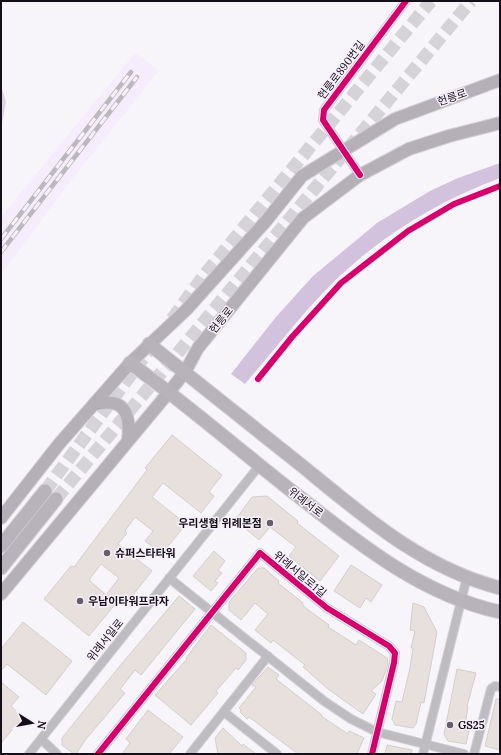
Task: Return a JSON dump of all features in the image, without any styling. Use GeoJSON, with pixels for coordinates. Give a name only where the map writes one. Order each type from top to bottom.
{"type":"FeatureCollection","features":[{"type":"Feature","properties":{"kind":"main road","name":"헌릉로"},"geometry":{"type":"LineString","coordinates":[[1,518],[59,444],[93,405],[130,363],[186,310],[302,176],[395,119],[500,80]]}},
{"type":"Feature","properties":{"kind":"main road","name":"헌릉로"},"geometry":{"type":"LineString","coordinates":[[1,594],[169,392],[185,372],[198,348],[302,218],[360,175],[409,149],[449,136],[500,124]]}},
{"type":"Feature","properties":{"kind":"main road"},"geometry":{"type":"LineString","coordinates":[[149,344],[355,510],[401,543],[432,562],[467,577],[500,588]]}},
{"type":"Feature","properties":{"kind":"main road","name":"위례서로"},"geometry":{"type":"LineString","coordinates":[[130,363],[169,392],[358,543],[394,568],[426,585],[460,600],[500,612]]}},
{"type":"Feature","properties":{"kind":"main road"},"geometry":{"type":"LineString","coordinates":[[93,405],[104,402],[119,404],[124,408],[130,424],[128,440]]}},
{"type":"Feature","properties":{"kind":"main road"},"geometry":{"type":"LineString","coordinates":[[1,546],[45,491]]}},
{"type":"Feature","properties":{"kind":"main road"},"geometry":{"type":"LineString","coordinates":[[1,568],[56,499]]}},
{"type":"Feature","properties":{"kind":"street","name":"헌릉로890번길"},"geometry":{"type":"LineString","coordinates":[[360,175],[323,120],[326,106],[406,1]]}},
{"type":"Feature","properties":{"kind":"street","name":"위례서일로"},"geometry":{"type":"LineString","coordinates":[[29,754],[260,466]]}},
{"type":"Feature","properties":{"kind":"street","name":"위례서일로1길"},"geometry":{"type":"LineString","coordinates":[[98,754],[260,553],[327,608],[389,646],[395,653],[394,663],[372,754]]}},
{"type":"Feature","properties":{"kind":"street"},"geometry":{"type":"LineString","coordinates":[[423,754],[460,600],[467,577]]}},
{"type":"Feature","properties":{"kind":"street"},"geometry":{"type":"LineString","coordinates":[[170,578],[339,712],[377,732],[464,754]]}},
{"type":"Feature","properties":{"kind":"street"},"geometry":{"type":"LineString","coordinates":[[190,754],[268,656]]}},
{"type":"Feature","properties":{"kind":"street"},"geometry":{"type":"LineString","coordinates":[[474,754],[491,689],[495,686],[500,687]]}},
{"type":"Feature","properties":{"kind":"street"},"geometry":{"type":"LineString","coordinates":[[224,712],[277,754]]}},
{"type":"Feature","properties":{"kind":"street"},"geometry":{"type":"LineString","coordinates":[[41,738],[57,754]]}},
{"type":"Feature","properties":{"kind":"shaded area"},"geometry":{"type":"Polygon","coordinates":[[[136,54],[156,68],[157,73],[65,188],[1,275],[1,217],[130,59],[136,54]]]}},
{"type":"Feature","properties":{"kind":"shaded area"},"geometry":{"type":"Polygon","coordinates":[[[1,86],[6,102],[1,128],[1,86]]]}},
{"type":"Feature","properties":{"kind":"shaded area"},"geometry":{"type":"Polygon","coordinates":[[[500,163],[500,178],[475,188],[427,212],[403,226],[359,259],[320,296],[245,384],[231,374],[276,317],[313,276],[377,223],[430,191],[458,178],[500,163]]]}},
{"type":"Feature","properties":{"kind":"building"},"geometry":{"type":"Polygon","coordinates":[[[172,435],[222,475],[209,492],[214,496],[201,513],[163,483],[152,497],[186,524],[162,554],[145,541],[153,531],[135,517],[125,531],[127,533],[118,544],[152,571],[128,601],[122,596],[89,636],[44,599],[71,566],[74,567],[147,470],[145,468],[172,435]],[[101,564],[89,580],[106,595],[119,578],[101,564]]]}},
{"type":"Feature","properties":{"kind":"building"},"geometry":{"type":"Polygon","coordinates":[[[267,496],[298,521],[297,523],[339,556],[320,581],[289,556],[296,547],[270,527],[259,540],[235,520],[252,497],[267,496]]]}},
{"type":"Feature","properties":{"kind":"building"},"geometry":{"type":"Polygon","coordinates":[[[214,551],[225,561],[218,570],[222,573],[215,581],[218,583],[211,591],[193,576],[214,551]]]}},
{"type":"Feature","properties":{"kind":"building"},"geometry":{"type":"Polygon","coordinates":[[[351,565],[382,585],[371,602],[366,598],[360,608],[334,591],[351,565]]]}},
{"type":"Feature","properties":{"kind":"building"},"geometry":{"type":"Polygon","coordinates":[[[258,568],[264,568],[279,581],[278,583],[303,603],[303,606],[329,625],[328,627],[356,645],[359,640],[387,658],[388,664],[382,681],[371,691],[376,694],[363,714],[328,689],[303,667],[305,665],[273,640],[271,643],[255,630],[268,614],[255,603],[241,620],[229,610],[229,602],[258,568]]]}},
{"type":"Feature","properties":{"kind":"building"},"geometry":{"type":"Polygon","coordinates":[[[179,596],[195,609],[141,675],[135,670],[120,689],[125,693],[86,739],[76,754],[74,754],[62,745],[62,738],[179,596]]]}},
{"type":"Feature","properties":{"kind":"building"},"geometry":{"type":"Polygon","coordinates":[[[413,603],[424,607],[437,632],[424,703],[421,702],[416,724],[413,728],[395,725],[392,719],[396,701],[402,702],[410,668],[413,648],[411,648],[415,631],[410,630],[413,603]]]}},
{"type":"Feature","properties":{"kind":"building"},"geometry":{"type":"Polygon","coordinates":[[[23,622],[72,661],[46,695],[7,664],[1,671],[1,649],[23,622]]]}},
{"type":"Feature","properties":{"kind":"building"},"geometry":{"type":"Polygon","coordinates":[[[211,625],[246,653],[246,660],[238,670],[236,668],[216,691],[218,693],[191,725],[155,695],[187,659],[186,658],[211,625]]]}},
{"type":"Feature","properties":{"kind":"building"},"geometry":{"type":"Polygon","coordinates":[[[268,667],[279,675],[276,679],[322,715],[321,716],[348,734],[349,731],[364,738],[357,754],[298,754],[249,717],[247,719],[240,712],[241,710],[239,708],[256,687],[252,685],[268,667]]]}},
{"type":"Feature","properties":{"kind":"building"},"geometry":{"type":"Polygon","coordinates":[[[457,669],[476,673],[467,706],[464,730],[469,731],[466,744],[448,741],[444,734],[457,669]]]}},
{"type":"Feature","properties":{"kind":"building"},"geometry":{"type":"Polygon","coordinates":[[[1,682],[19,697],[11,706],[23,717],[1,743],[1,682]]]}},
{"type":"Feature","properties":{"kind":"building"},"geometry":{"type":"Polygon","coordinates":[[[496,699],[500,699],[500,750],[485,746],[496,699]]]}},
{"type":"Feature","properties":{"kind":"building"},"geometry":{"type":"Polygon","coordinates":[[[148,710],[183,737],[169,754],[122,754],[130,743],[126,739],[148,710]]]}},
{"type":"Feature","properties":{"kind":"building"},"geometry":{"type":"Polygon","coordinates":[[[223,728],[242,746],[243,744],[256,754],[218,754],[215,738],[223,728]]]}},
{"type":"Feature","properties":{"kind":"building"},"geometry":{"type":"Polygon","coordinates":[[[387,745],[412,750],[411,754],[385,754],[387,745]]]}},
{"type":"Feature","properties":{"kind":"tunnel"},"geometry":{"type":"LineString","coordinates":[[172,319],[205,274],[431,1]]}},
{"type":"Feature","properties":{"kind":"tunnel"},"geometry":{"type":"LineString","coordinates":[[56,499],[471,1]]}},
{"type":"Feature","properties":{"kind":"tunnel"},"geometry":{"type":"LineString","coordinates":[[45,491],[152,346]]}},
{"type":"Feature","properties":{"kind":"railway"},"geometry":{"type":"LineString","coordinates":[[1,239],[131,72]]}},
{"type":"Feature","properties":{"kind":"railway"},"geometry":{"type":"LineString","coordinates":[[1,252],[137,77]]}},
{"type":"Feature","properties":{"kind":"cycle path"},"geometry":{"type":"LineString","coordinates":[[360,175],[323,120],[324,110],[406,1]]}},
{"type":"Feature","properties":{"kind":"cycle path"},"geometry":{"type":"LineString","coordinates":[[258,379],[292,337],[341,283],[408,231],[454,204],[500,186]]}},
{"type":"Feature","properties":{"kind":"cycle path"},"geometry":{"type":"LineString","coordinates":[[98,754],[260,553],[327,608],[389,646],[395,653],[394,663],[372,754]]}},
{"type":"Feature","properties":{"kind":"place","name":"우리생협 위례본점"},"geometry":{"type":"Point","coordinates":[270,523]}},
{"type":"Feature","properties":{"kind":"place","name":"슈퍼스타타워"},"geometry":{"type":"Point","coordinates":[107,553]}},
{"type":"Feature","properties":{"kind":"place","name":"우남이타워프라자"},"geometry":{"type":"Point","coordinates":[80,601]}},
{"type":"Feature","properties":{"kind":"place","name":"GS25"},"geometry":{"type":"Point","coordinates":[450,725]}}]}
